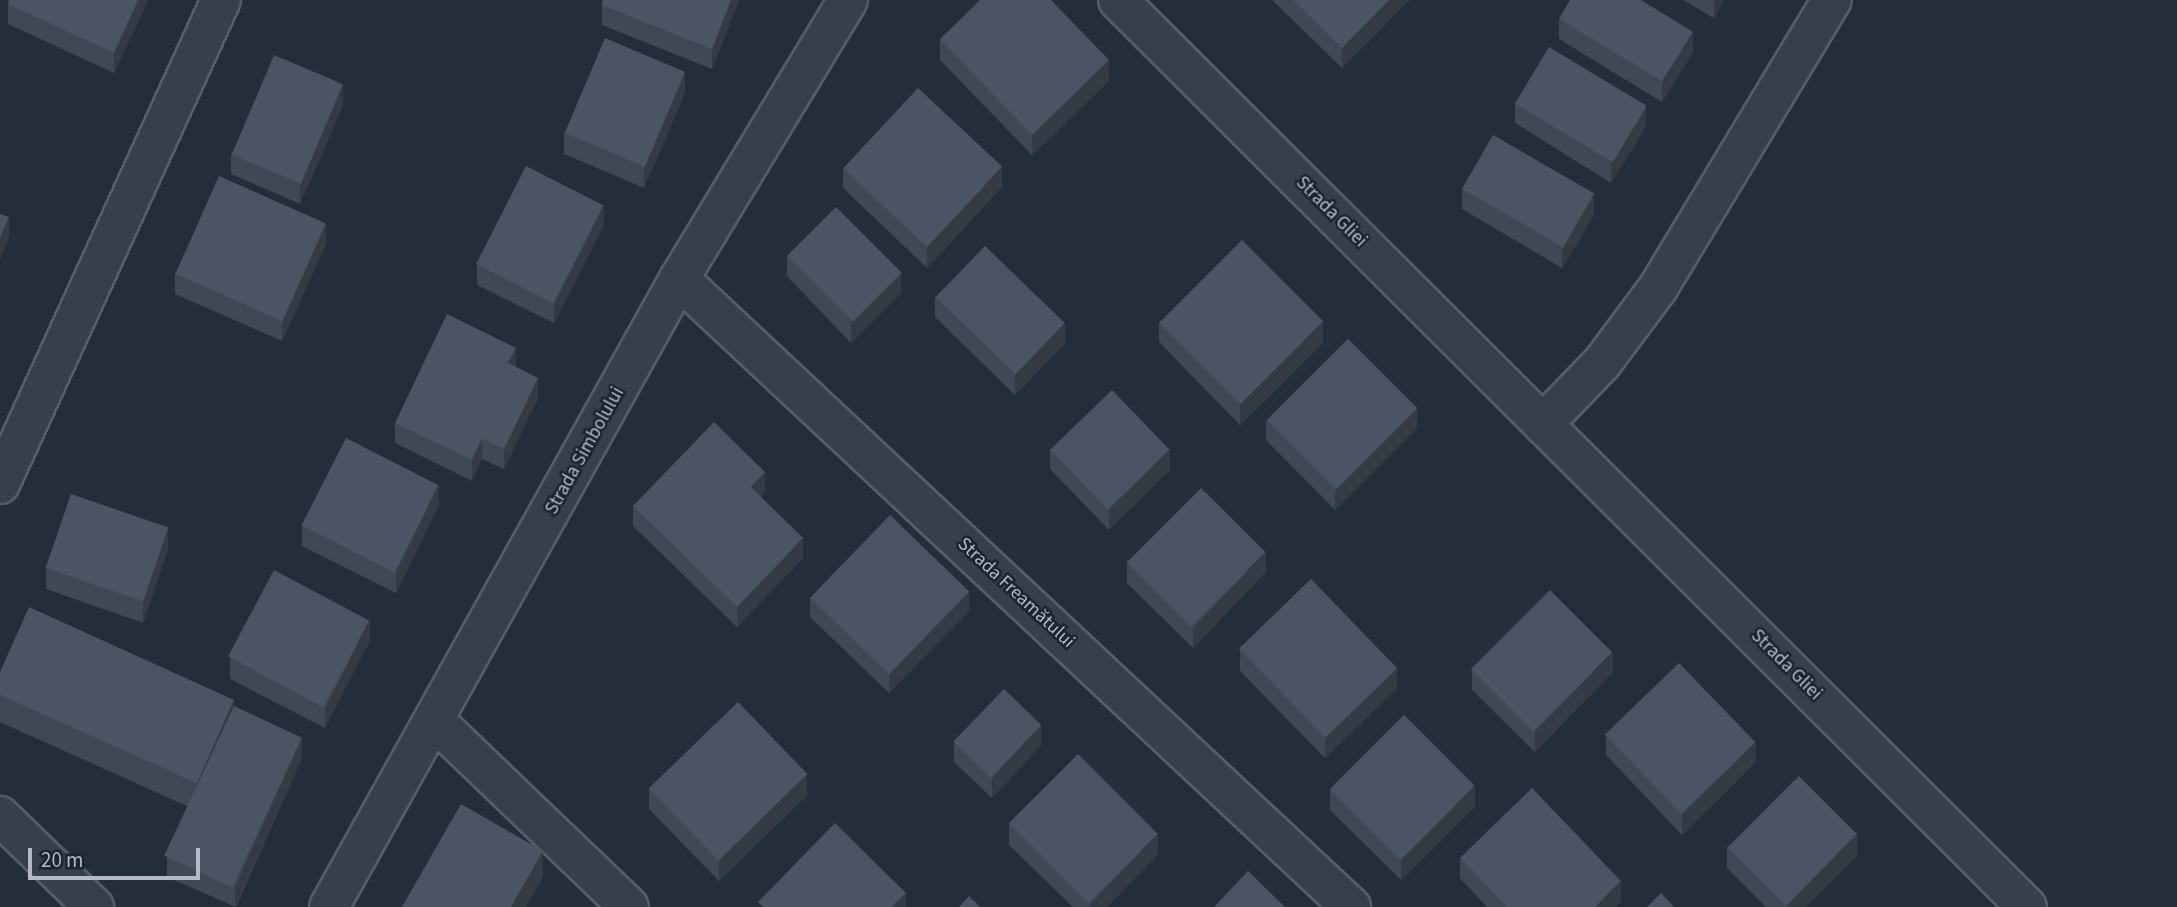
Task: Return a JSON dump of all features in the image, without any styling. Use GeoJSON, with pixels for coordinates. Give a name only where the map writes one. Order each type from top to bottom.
{"type":"FeatureCollection","features":[{"type":"Feature","properties":{"kind":"street"},"geometry":{"type":"LineString","coordinates":[[0,484],[220,0]]}},
{"type":"Feature","properties":{"kind":"street","name":"Strada Simbolului"},"geometry":{"type":"LineString","coordinates":[[329,907],[436,722],[680,279],[848,0]]}},
{"type":"Feature","properties":{"kind":"street"},"geometry":{"type":"LineString","coordinates":[[1544,424],[1602,363],[1658,288],[1832,0]]}},
{"type":"Feature","properties":{"kind":"street","name":"Strada Gliei"},"geometry":{"type":"LineString","coordinates":[[1123,2],[2027,907]]}},
{"type":"Feature","properties":{"kind":"street","name":"Strada Freamătului"},"geometry":{"type":"LineString","coordinates":[[680,279],[1351,907]]}},
{"type":"Feature","properties":{"kind":"street"},"geometry":{"type":"LineString","coordinates":[[436,722],[629,907]]}},
{"type":"Feature","properties":{"kind":"street"},"geometry":{"type":"LineString","coordinates":[[0,816],[94,907]]}},
{"type":"Feature","properties":{"kind":"building"},"geometry":{"type":"Polygon","coordinates":[[[9,0],[138,0],[114,53],[8,4],[9,0]]]}},
{"type":"Feature","properties":{"kind":"building"},"geometry":{"type":"Polygon","coordinates":[[[603,0],[731,0],[712,49],[602,5],[603,0]]]}},
{"type":"Feature","properties":{"kind":"building"},"geometry":{"type":"Polygon","coordinates":[[[980,0],[1051,0],[1109,60],[1032,135],[940,39],[980,0]]]}},
{"type":"Feature","properties":{"kind":"building"},"geometry":{"type":"Polygon","coordinates":[[[1293,0],[1389,0],[1342,48],[1293,0]]]}},
{"type":"Feature","properties":{"kind":"building"},"geometry":{"type":"Polygon","coordinates":[[[1570,0],[1641,0],[1693,32],[1662,81],[1559,19],[1570,0]]]}},
{"type":"Feature","properties":{"kind":"building"},"geometry":{"type":"Polygon","coordinates":[[[605,38],[685,72],[645,167],[565,133],[605,38]]]}},
{"type":"Feature","properties":{"kind":"building"},"geometry":{"type":"Polygon","coordinates":[[[1549,47],[1647,106],[1613,162],[1515,104],[1549,47]]]}},
{"type":"Feature","properties":{"kind":"building"},"geometry":{"type":"Polygon","coordinates":[[[274,55],[343,84],[301,184],[232,154],[274,55]]]}},
{"type":"Feature","properties":{"kind":"building"},"geometry":{"type":"Polygon","coordinates":[[[918,88],[1002,166],[927,247],[843,168],[918,88]]]}},
{"type":"Feature","properties":{"kind":"building"},"geometry":{"type":"Polygon","coordinates":[[[1493,135],[1594,194],[1563,247],[1462,189],[1493,135]]]}},
{"type":"Feature","properties":{"kind":"building"},"geometry":{"type":"Polygon","coordinates":[[[526,166],[604,205],[554,304],[476,264],[526,166]]]}},
{"type":"Feature","properties":{"kind":"building"},"geometry":{"type":"Polygon","coordinates":[[[219,176],[326,224],[282,321],[175,274],[219,176]]]}},
{"type":"Feature","properties":{"kind":"building"},"geometry":{"type":"Polygon","coordinates":[[[836,207],[902,273],[853,322],[787,256],[836,207]]]}},
{"type":"Feature","properties":{"kind":"building"},"geometry":{"type":"Polygon","coordinates":[[[0,214],[9,217],[0,238],[0,214]]]}},
{"type":"Feature","properties":{"kind":"building"},"geometry":{"type":"Polygon","coordinates":[[[1242,240],[1323,321],[1241,404],[1159,323],[1242,240]]]}},
{"type":"Feature","properties":{"kind":"building"},"geometry":{"type":"Polygon","coordinates":[[[985,246],[1065,323],[1016,374],[936,297],[985,246]]]}},
{"type":"Feature","properties":{"kind":"building"},"geometry":{"type":"Polygon","coordinates":[[[447,314],[516,348],[508,363],[538,378],[504,449],[482,438],[472,460],[395,423],[447,314]]]}},
{"type":"Feature","properties":{"kind":"building"},"geometry":{"type":"Polygon","coordinates":[[[1348,339],[1417,408],[1336,490],[1267,420],[1348,339]]]}},
{"type":"Feature","properties":{"kind":"building"},"geometry":{"type":"Polygon","coordinates":[[[1112,390],[1170,450],[1108,509],[1050,450],[1112,390]]]}},
{"type":"Feature","properties":{"kind":"building"},"geometry":{"type":"Polygon","coordinates":[[[714,422],[765,472],[751,487],[803,538],[737,607],[633,506],[714,422]]]}},
{"type":"Feature","properties":{"kind":"building"},"geometry":{"type":"Polygon","coordinates":[[[346,438],[439,485],[394,573],[302,525],[346,438]]]}},
{"type":"Feature","properties":{"kind":"building"},"geometry":{"type":"Polygon","coordinates":[[[1201,488],[1265,552],[1191,627],[1127,562],[1201,488]]]}},
{"type":"Feature","properties":{"kind":"building"},"geometry":{"type":"Polygon","coordinates":[[[71,494],[168,528],[143,601],[46,568],[71,494]]]}},
{"type":"Feature","properties":{"kind":"building"},"geometry":{"type":"Polygon","coordinates":[[[890,515],[969,591],[889,674],[810,598],[890,515]]]}},
{"type":"Feature","properties":{"kind":"building"},"geometry":{"type":"Polygon","coordinates":[[[274,570],[369,621],[323,707],[228,657],[274,570]]]}},
{"type":"Feature","properties":{"kind":"building"},"geometry":{"type":"Polygon","coordinates":[[[1311,579],[1397,668],[1325,738],[1239,648],[1311,579]]]}},
{"type":"Feature","properties":{"kind":"building"},"geometry":{"type":"Polygon","coordinates":[[[1550,590],[1612,652],[1533,731],[1471,669],[1550,590]]]}},
{"type":"Feature","properties":{"kind":"building"},"geometry":{"type":"Polygon","coordinates":[[[29,607],[234,700],[197,783],[0,695],[0,672],[29,607]]]}},
{"type":"Feature","properties":{"kind":"building"},"geometry":{"type":"Polygon","coordinates":[[[1679,663],[1755,742],[1681,814],[1605,735],[1679,663]]]}},
{"type":"Feature","properties":{"kind":"building"},"geometry":{"type":"Polygon","coordinates":[[[1004,689],[1041,725],[991,778],[953,742],[1004,689]]]}},
{"type":"Feature","properties":{"kind":"building"},"geometry":{"type":"Polygon","coordinates":[[[738,702],[807,774],[718,860],[649,788],[738,702]]]}},
{"type":"Feature","properties":{"kind":"building"},"geometry":{"type":"Polygon","coordinates":[[[234,706],[302,738],[232,887],[164,856],[234,706]]]}},
{"type":"Feature","properties":{"kind":"building"},"geometry":{"type":"Polygon","coordinates":[[[1404,715],[1475,786],[1400,860],[1330,789],[1404,715]]]}},
{"type":"Feature","properties":{"kind":"building"},"geometry":{"type":"Polygon","coordinates":[[[1078,754],[1158,834],[1089,903],[1009,823],[1078,754]]]}},
{"type":"Feature","properties":{"kind":"building"},"geometry":{"type":"Polygon","coordinates":[[[1799,776],[1857,834],[1786,905],[1728,847],[1799,776]]]}},
{"type":"Feature","properties":{"kind":"building"},"geometry":{"type":"Polygon","coordinates":[[[1532,788],[1621,881],[1595,907],[1507,907],[1460,858],[1532,788]]]}},
{"type":"Feature","properties":{"kind":"building"},"geometry":{"type":"Polygon","coordinates":[[[461,804],[543,851],[511,907],[402,907],[461,804]]]}},
{"type":"Feature","properties":{"kind":"building"},"geometry":{"type":"Polygon","coordinates":[[[835,823],[906,893],[892,907],[763,907],[758,902],[835,823]]]}},
{"type":"Feature","properties":{"kind":"building"},"geometry":{"type":"Polygon","coordinates":[[[1248,871],[1285,907],[1214,907],[1248,871]]]}},
{"type":"Feature","properties":{"kind":"building"},"geometry":{"type":"Polygon","coordinates":[[[1661,893],[1674,907],[1647,907],[1661,893]]]}},
{"type":"Feature","properties":{"kind":"building"},"geometry":{"type":"Polygon","coordinates":[[[969,896],[980,907],[959,907],[969,896]]]}}]}
